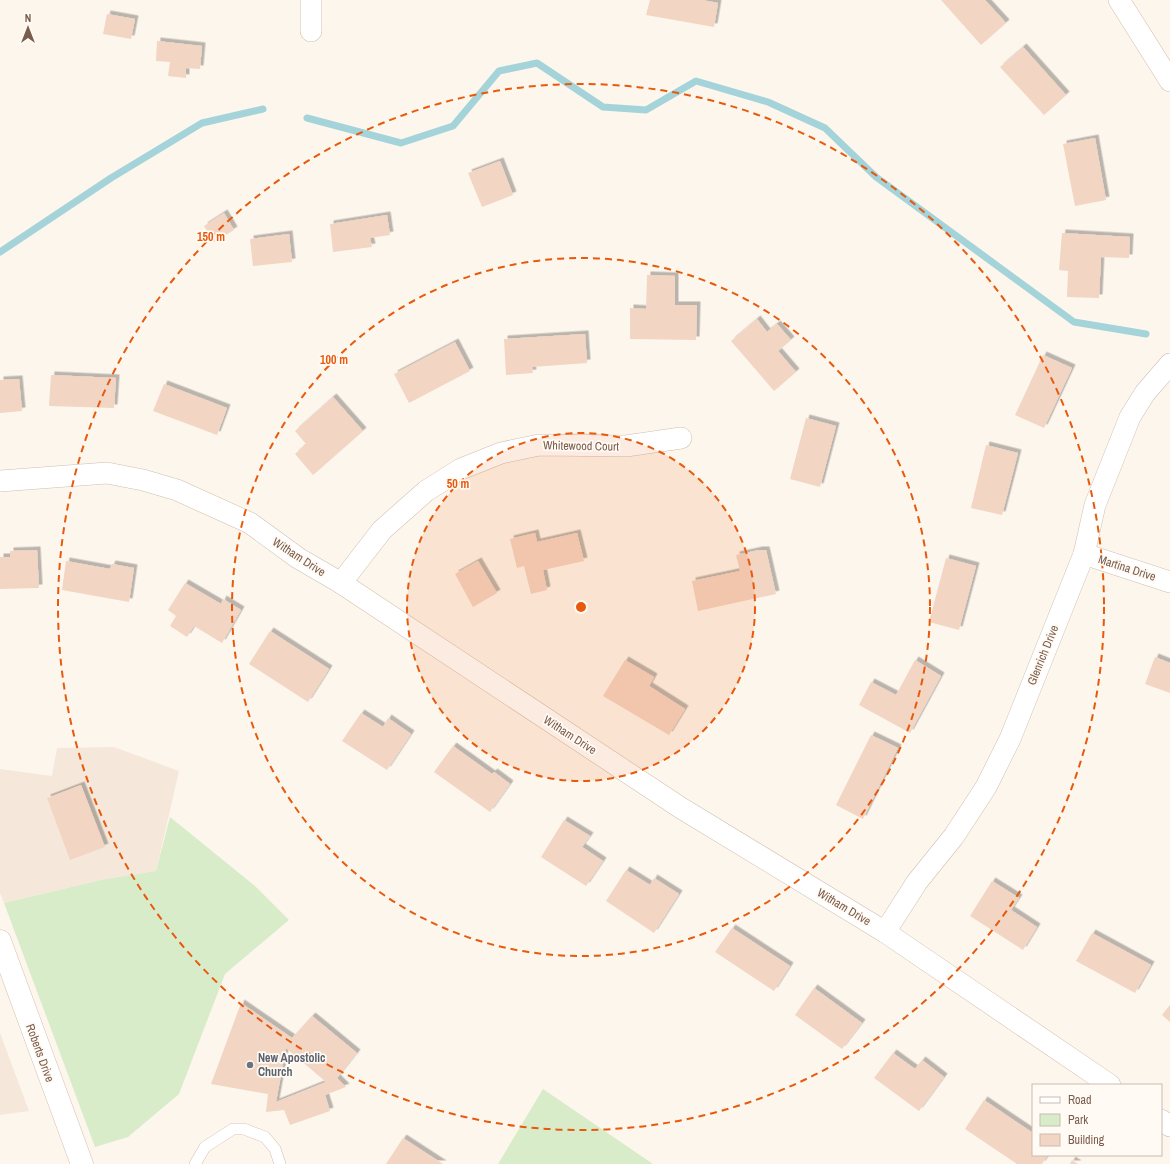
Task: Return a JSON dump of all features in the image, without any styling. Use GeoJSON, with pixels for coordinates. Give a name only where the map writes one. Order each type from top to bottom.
{"type":"FeatureCollection","features":[{"type":"Feature","properties":{"kind":"street"},"geometry":{"type":"LineString","coordinates":[[311,0],[311,31]]}},
{"type":"Feature","properties":{"kind":"street"},"geometry":{"type":"LineString","coordinates":[[1119,0],[1170,81]]}},
{"type":"Feature","properties":{"kind":"street","name":"Glenrich Drive"},"geometry":{"type":"LineString","coordinates":[[886,932],[917,882],[954,836],[986,787],[1010,739],[1084,554],[1095,505],[1130,417],[1145,392],[1170,364]]}},
{"type":"Feature","properties":{"kind":"street","name":"Whitewood Court"},"geometry":{"type":"LineString","coordinates":[[341,583],[382,530],[426,491],[461,469],[501,453],[539,445],[626,446],[681,438]]}},
{"type":"Feature","properties":{"kind":"street","name":"Witham Drive"},"geometry":{"type":"LineString","coordinates":[[0,481],[107,473],[177,490],[250,523],[298,558],[341,583],[681,808],[886,932],[1109,1084]]}},
{"type":"Feature","properties":{"kind":"street","name":"Martina Drive"},"geometry":{"type":"LineString","coordinates":[[1084,554],[1170,582]]}},
{"type":"Feature","properties":{"kind":"street","name":"Roberts Drive"},"geometry":{"type":"LineString","coordinates":[[0,941],[82,1164]]}},
{"type":"Feature","properties":{"kind":"lane"},"geometry":{"type":"LineString","coordinates":[[195,1164],[205,1147],[233,1129],[244,1129],[265,1136],[275,1149],[280,1164]]}},
{"type":"Feature","properties":{"kind":"shaded area"},"geometry":{"type":"Polygon","coordinates":[[[114,747],[179,771],[156,871],[105,879],[4,903],[0,893],[0,769],[52,776],[57,748],[114,747]]]}},
{"type":"Feature","properties":{"kind":"shaded area"},"geometry":{"type":"Polygon","coordinates":[[[0,1033],[29,1111],[0,1115],[0,1033]]]}},
{"type":"Feature","properties":{"kind":"green space"},"geometry":{"type":"Polygon","coordinates":[[[170,817],[255,886],[289,920],[225,974],[179,1094],[128,1137],[95,1147],[4,903],[105,879],[156,871],[170,817]]]}},
{"type":"Feature","properties":{"kind":"green space"},"geometry":{"type":"Polygon","coordinates":[[[543,1089],[653,1164],[498,1164],[543,1089]]]}},
{"type":"Feature","properties":{"kind":"building"},"geometry":{"type":"Polygon","coordinates":[[[650,0],[702,0],[718,3],[714,27],[646,15],[650,0]]]}},
{"type":"Feature","properties":{"kind":"building"},"geometry":{"type":"Polygon","coordinates":[[[941,0],[985,0],[1006,23],[981,45],[941,0]]]}},
{"type":"Feature","properties":{"kind":"building"},"geometry":{"type":"Polygon","coordinates":[[[107,14],[135,19],[131,39],[103,34],[107,14]]]}},
{"type":"Feature","properties":{"kind":"building"},"geometry":{"type":"Polygon","coordinates":[[[157,41],[202,46],[200,69],[186,68],[186,78],[168,76],[170,62],[156,61],[157,41]]]}},
{"type":"Feature","properties":{"kind":"building"},"geometry":{"type":"Polygon","coordinates":[[[1023,47],[1066,95],[1044,115],[1000,67],[1023,47]]]}},
{"type":"Feature","properties":{"kind":"building"},"geometry":{"type":"Polygon","coordinates":[[[1095,138],[1106,200],[1075,206],[1063,144],[1095,138]]]}},
{"type":"Feature","properties":{"kind":"building"},"geometry":{"type":"Polygon","coordinates":[[[500,161],[513,195],[482,207],[468,173],[500,161]]]}},
{"type":"Feature","properties":{"kind":"building"},"geometry":{"type":"Polygon","coordinates":[[[224,213],[234,230],[214,242],[204,226],[224,213]]]}},
{"type":"Feature","properties":{"kind":"building"},"geometry":{"type":"Polygon","coordinates":[[[387,215],[390,235],[370,238],[372,247],[333,252],[330,224],[387,215]]]}},
{"type":"Feature","properties":{"kind":"building"},"geometry":{"type":"Polygon","coordinates":[[[1062,233],[1130,237],[1129,258],[1101,257],[1099,298],[1067,297],[1068,271],[1059,270],[1062,233]]]}},
{"type":"Feature","properties":{"kind":"building"},"geometry":{"type":"Polygon","coordinates":[[[289,234],[292,262],[253,266],[250,239],[289,234]]]}},
{"type":"Feature","properties":{"kind":"building"},"geometry":{"type":"Polygon","coordinates":[[[647,275],[675,276],[675,305],[697,305],[696,340],[630,339],[630,308],[646,309],[647,275]]]}},
{"type":"Feature","properties":{"kind":"building"},"geometry":{"type":"Polygon","coordinates":[[[757,319],[767,332],[777,324],[791,340],[778,351],[796,372],[774,391],[731,341],[757,319]]]}},
{"type":"Feature","properties":{"kind":"building"},"geometry":{"type":"Polygon","coordinates":[[[585,334],[587,363],[532,367],[533,373],[506,375],[504,339],[585,334]]]}},
{"type":"Feature","properties":{"kind":"building"},"geometry":{"type":"Polygon","coordinates":[[[455,342],[470,371],[409,403],[394,374],[455,342]]]}},
{"type":"Feature","properties":{"kind":"building"},"geometry":{"type":"Polygon","coordinates":[[[1043,355],[1072,368],[1044,428],[1015,415],[1043,355]]]}},
{"type":"Feature","properties":{"kind":"building"},"geometry":{"type":"Polygon","coordinates":[[[51,375],[116,378],[114,408],[49,406],[51,375]]]}},
{"type":"Feature","properties":{"kind":"building"},"geometry":{"type":"Polygon","coordinates":[[[19,379],[22,411],[0,413],[0,380],[19,379]]]}},
{"type":"Feature","properties":{"kind":"building"},"geometry":{"type":"Polygon","coordinates":[[[164,384],[227,408],[217,435],[153,411],[164,384]]]}},
{"type":"Feature","properties":{"kind":"building"},"geometry":{"type":"Polygon","coordinates":[[[333,397],[363,431],[313,475],[295,454],[306,444],[295,431],[333,397]]]}},
{"type":"Feature","properties":{"kind":"building"},"geometry":{"type":"Polygon","coordinates":[[[806,418],[836,426],[820,487],[790,479],[806,418]]]}},
{"type":"Feature","properties":{"kind":"building"},"geometry":{"type":"Polygon","coordinates":[[[986,445],[1018,453],[1002,515],[971,508],[986,445]]]}},
{"type":"Feature","properties":{"kind":"building"},"geometry":{"type":"Polygon","coordinates":[[[535,533],[537,542],[577,533],[584,561],[543,570],[547,590],[531,594],[524,566],[517,568],[510,539],[535,533]]]}},
{"type":"Feature","properties":{"kind":"building"},"geometry":{"type":"Polygon","coordinates":[[[37,550],[39,588],[0,589],[0,557],[10,557],[10,551],[37,550]]]}},
{"type":"Feature","properties":{"kind":"building"},"geometry":{"type":"Polygon","coordinates":[[[766,550],[776,594],[698,611],[692,581],[740,571],[736,555],[766,550]]]}},
{"type":"Feature","properties":{"kind":"building"},"geometry":{"type":"Polygon","coordinates":[[[946,558],[976,566],[959,630],[929,622],[946,558]]]}},
{"type":"Feature","properties":{"kind":"building"},"geometry":{"type":"Polygon","coordinates":[[[66,561],[110,569],[112,564],[134,568],[129,602],[62,590],[66,561]]]}},
{"type":"Feature","properties":{"kind":"building"},"geometry":{"type":"Polygon","coordinates":[[[478,561],[497,593],[473,607],[455,574],[478,561]]]}},
{"type":"Feature","properties":{"kind":"building"},"geometry":{"type":"Polygon","coordinates":[[[185,583],[221,604],[223,599],[241,610],[222,643],[194,626],[187,637],[170,626],[176,616],[168,610],[185,583]]]}},
{"type":"Feature","properties":{"kind":"building"},"geometry":{"type":"Polygon","coordinates":[[[270,631],[329,669],[308,702],[249,664],[270,631]]]}},
{"type":"Feature","properties":{"kind":"building"},"geometry":{"type":"Polygon","coordinates":[[[1155,657],[1170,663],[1170,693],[1145,684],[1155,657]]]}},
{"type":"Feature","properties":{"kind":"building"},"geometry":{"type":"Polygon","coordinates":[[[625,660],[654,677],[649,686],[685,709],[669,735],[603,696],[625,660]]]}},
{"type":"Feature","properties":{"kind":"building"},"geometry":{"type":"Polygon","coordinates":[[[915,660],[941,676],[910,733],[859,705],[871,682],[896,695],[915,660]]]}},
{"type":"Feature","properties":{"kind":"building"},"geometry":{"type":"Polygon","coordinates":[[[361,713],[383,727],[388,718],[411,734],[387,770],[342,741],[361,713]]]}},
{"type":"Feature","properties":{"kind":"building"},"geometry":{"type":"Polygon","coordinates":[[[871,735],[898,748],[863,819],[836,805],[871,735]]]}},
{"type":"Feature","properties":{"kind":"building"},"geometry":{"type":"Polygon","coordinates":[[[453,746],[492,774],[494,772],[510,784],[490,812],[434,772],[453,746]]]}},
{"type":"Feature","properties":{"kind":"building"},"geometry":{"type":"Polygon","coordinates":[[[81,785],[105,847],[70,860],[47,798],[81,785]]]}},
{"type":"Feature","properties":{"kind":"building"},"geometry":{"type":"Polygon","coordinates":[[[564,820],[590,836],[582,847],[603,861],[586,886],[541,857],[564,820]]]}},
{"type":"Feature","properties":{"kind":"building"},"geometry":{"type":"Polygon","coordinates":[[[626,870],[650,885],[654,878],[679,894],[654,933],[606,901],[626,870]]]}},
{"type":"Feature","properties":{"kind":"building"},"geometry":{"type":"Polygon","coordinates":[[[992,881],[1019,898],[1011,910],[1037,927],[1023,950],[970,916],[992,881]]]}},
{"type":"Feature","properties":{"kind":"building"},"geometry":{"type":"Polygon","coordinates":[[[732,928],[790,966],[774,991],[715,952],[732,928]]]}},
{"type":"Feature","properties":{"kind":"building"},"geometry":{"type":"Polygon","coordinates":[[[1092,933],[1151,965],[1135,993],[1076,961],[1092,933]]]}},
{"type":"Feature","properties":{"kind":"building"},"geometry":{"type":"Polygon","coordinates":[[[814,988],[862,1023],[842,1049],[795,1015],[814,988]]]}},
{"type":"Feature","properties":{"kind":"building","name":"New Apostolic Church"},"geometry":{"type":"Polygon","coordinates":[[[241,1003],[292,1038],[312,1016],[357,1053],[337,1078],[346,1087],[325,1095],[330,1111],[290,1125],[284,1110],[266,1112],[268,1094],[211,1084],[241,1003]],[[286,1048],[276,1102],[326,1082],[286,1048]]]}},
{"type":"Feature","properties":{"kind":"building"},"geometry":{"type":"Polygon","coordinates":[[[1170,1005],[1170,1022],[1162,1015],[1170,1005]]]}},
{"type":"Feature","properties":{"kind":"building"},"geometry":{"type":"Polygon","coordinates":[[[893,1053],[915,1069],[922,1060],[944,1077],[919,1111],[874,1078],[893,1053]]]}},
{"type":"Feature","properties":{"kind":"building"},"geometry":{"type":"Polygon","coordinates":[[[984,1100],[1032,1132],[1032,1156],[1047,1156],[1042,1164],[1017,1164],[965,1129],[984,1100]]]}},
{"type":"Feature","properties":{"kind":"building"},"geometry":{"type":"Polygon","coordinates":[[[403,1138],[443,1164],[386,1164],[403,1138]]]}},
{"type":"Feature","properties":{"kind":"building"},"geometry":{"type":"Polygon","coordinates":[[[1072,1160],[1078,1164],[1070,1164],[1072,1160]]]}},
{"type":"Feature","properties":{"kind":"waterway"},"geometry":{"type":"LineString","coordinates":[[307,118],[401,143],[453,126],[499,71],[537,63],[603,107],[646,110],[696,81],[768,102],[825,128],[876,177],[1074,322],[1146,334]]}},
{"type":"Feature","properties":{"kind":"waterway"},"geometry":{"type":"LineString","coordinates":[[0,252],[111,178],[202,123],[263,109]]}},
{"type":"Feature","properties":{"kind":"place","name":"New Apostolic Church"},"geometry":{"type":"Point","coordinates":[250,1065]}}]}
